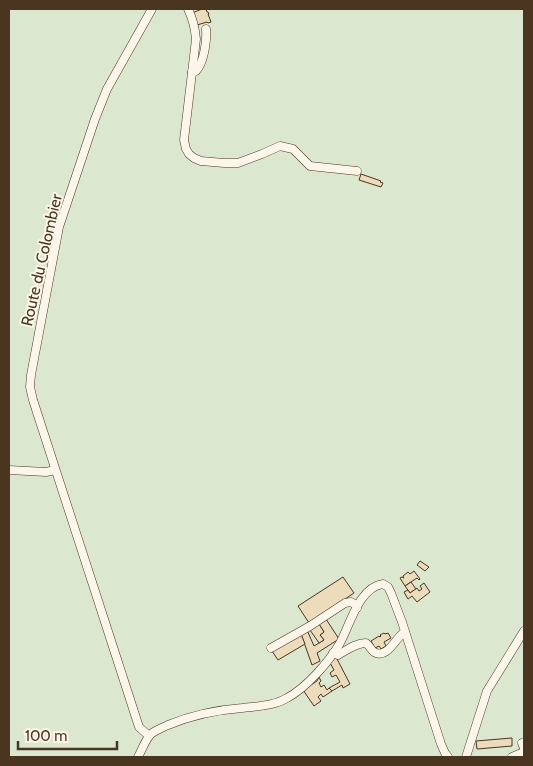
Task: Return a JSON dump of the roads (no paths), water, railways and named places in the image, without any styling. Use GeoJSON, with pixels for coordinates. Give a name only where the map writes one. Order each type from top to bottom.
{"type":"FeatureCollection","features":[{"type":"Feature","properties":{"kind":"street","name":"Route du Colombier"},"geometry":{"type":"LineString","coordinates":[[149,736],[139,727],[32,400],[30,387],[55,247],[65,208],[94,119],[107,89],[152,9]]}},
{"type":"Feature","properties":{"kind":"street"},"geometry":{"type":"LineString","coordinates":[[188,9],[195,26],[196,39],[184,140],[189,154],[201,161],[211,163],[238,163],[280,146],[293,149],[310,166],[357,171]]}},
{"type":"Feature","properties":{"kind":"street"},"geometry":{"type":"LineString","coordinates":[[192,72],[196,71],[200,66],[206,39],[206,28]]}},
{"type":"Feature","properties":{"kind":"street"},"geometry":{"type":"LineString","coordinates":[[9,470],[46,472],[55,470]]}},
{"type":"Feature","properties":{"kind":"street"},"geometry":{"type":"LineString","coordinates":[[271,648],[377,584],[382,584],[391,593],[441,744],[448,757]]}},
{"type":"Feature","properties":{"kind":"street"},"geometry":{"type":"LineString","coordinates":[[138,757],[149,736],[159,729],[182,719],[230,709],[267,705],[287,698],[311,679],[333,653],[340,643],[356,608],[371,588]]}},
{"type":"Feature","properties":{"kind":"street"},"geometry":{"type":"LineString","coordinates":[[345,603],[351,602],[356,608]]}},
{"type":"Feature","properties":{"kind":"street"},"geometry":{"type":"LineString","coordinates":[[466,757],[487,691],[524,631]]}},
{"type":"Feature","properties":{"kind":"street"},"geometry":{"type":"LineString","coordinates":[[333,653],[338,655],[358,644],[366,643],[374,652],[384,653],[405,632]]}},
{"type":"Feature","properties":{"kind":"street"},"geometry":{"type":"LineString","coordinates":[[512,757],[524,752]]}}]}
